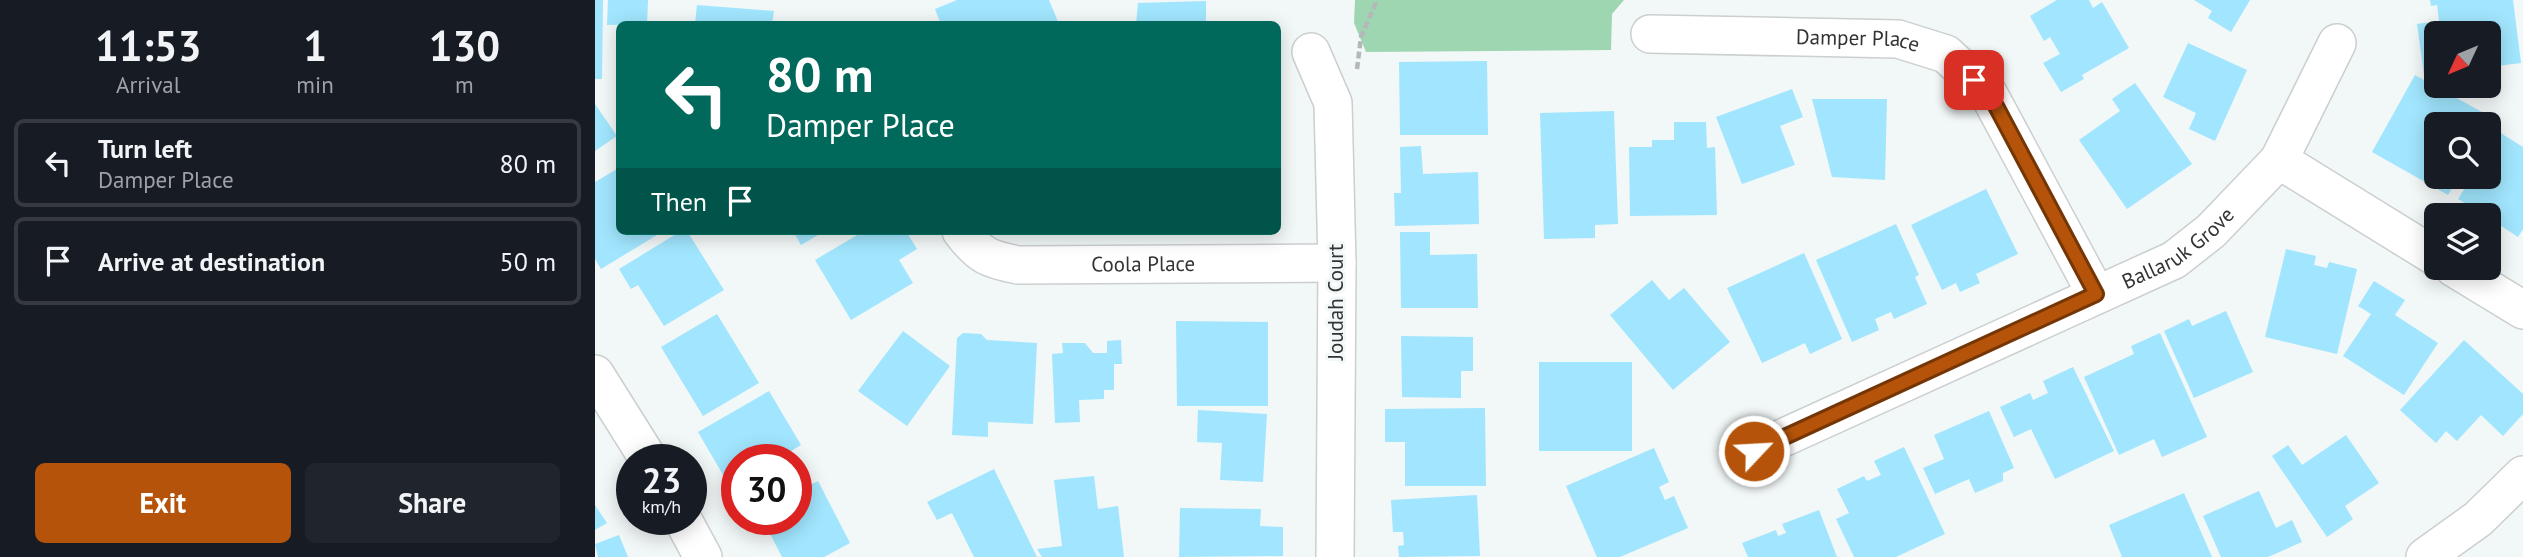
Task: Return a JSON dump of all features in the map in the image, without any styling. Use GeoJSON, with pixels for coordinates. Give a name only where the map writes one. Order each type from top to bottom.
{"type":"FeatureCollection","features":[{"type":"Feature","properties":{"kind":"street","name":"Damper Place"},"geometry":{"type":"LineString","coordinates":[[1650,34],[1898,39],[1946,54],[1989,93],[2096,294]]}},
{"type":"Feature","properties":{"kind":"street","name":"Ballaruk Grove"},"geometry":{"type":"LineString","coordinates":[[1754,451],[2173,260],[2211,231],[2279,160],[2337,43]]}},
{"type":"Feature","properties":{"kind":"street","name":"Joudah Court"},"geometry":{"type":"LineString","coordinates":[[1311,52],[1333,103],[1337,263],[1335,557]]}},
{"type":"Feature","properties":{"kind":"street"},"geometry":{"type":"LineString","coordinates":[[2279,160],[2424,250]]}},
{"type":"Feature","properties":{"kind":"street","name":"Coola Place"},"geometry":{"type":"LineString","coordinates":[[964,235],[989,259],[1018,265],[1337,263]]}},
{"type":"Feature","properties":{"kind":"street"},"geometry":{"type":"LineString","coordinates":[[2474,280],[2523,310]]}},
{"type":"Feature","properties":{"kind":"street"},"geometry":{"type":"LineString","coordinates":[[595,374],[639,444]]}},
{"type":"Feature","properties":{"kind":"street"},"geometry":{"type":"LineString","coordinates":[[2425,557],[2478,519],[2523,475]]}},
{"type":"Feature","properties":{"kind":"street"},"geometry":{"type":"LineString","coordinates":[[691,535],[703,557]]}},
{"type":"Feature","properties":{"kind":"path"},"geometry":{"type":"LineString","coordinates":[[1358,60],[1361,37],[1377,0]]}},
{"type":"Feature","properties":{"kind":"green space"},"geometry":{"type":"Polygon","coordinates":[[[1355,0],[1624,0],[1612,14],[1611,50],[1366,52],[1354,23],[1355,0]]]}},
{"type":"Feature","properties":{"kind":"building"},"geometry":{"type":"Polygon","coordinates":[[[595,0],[603,0],[602,79],[595,79],[595,0]]]}},
{"type":"Feature","properties":{"kind":"building"},"geometry":{"type":"Polygon","coordinates":[[[608,0],[648,0],[647,21],[616,21],[616,25],[607,25],[608,0]]]}},
{"type":"Feature","properties":{"kind":"building"},"geometry":{"type":"Polygon","coordinates":[[[957,0],[1049,0],[1058,21],[940,21],[935,9],[957,0]]]}},
{"type":"Feature","properties":{"kind":"building"},"geometry":{"type":"Polygon","coordinates":[[[2057,0],[2089,0],[2093,8],[2102,2],[2129,48],[2082,75],[2084,79],[2061,92],[2043,63],[2060,54],[2050,37],[2044,41],[2030,16],[2057,0]]]}},
{"type":"Feature","properties":{"kind":"building"},"geometry":{"type":"Polygon","coordinates":[[[2194,0],[2250,0],[2231,32],[2208,18],[2212,11],[2194,0]]]}},
{"type":"Feature","properties":{"kind":"building"},"geometry":{"type":"Polygon","coordinates":[[[2430,0],[2513,0],[2521,63],[2501,66],[2501,21],[2439,21],[2437,5],[2431,6],[2430,0]]]}},
{"type":"Feature","properties":{"kind":"building"},"geometry":{"type":"Polygon","coordinates":[[[1206,1],[1206,21],[1136,21],[1138,3],[1206,1]]]}},
{"type":"Feature","properties":{"kind":"building"},"geometry":{"type":"Polygon","coordinates":[[[697,5],[774,11],[772,21],[695,21],[697,5]]]}},
{"type":"Feature","properties":{"kind":"building"},"geometry":{"type":"Polygon","coordinates":[[[2424,23],[2424,75],[2417,24],[2424,23]]]}},
{"type":"Feature","properties":{"kind":"building"},"geometry":{"type":"Polygon","coordinates":[[[2188,43],[2247,70],[2215,141],[2189,129],[2196,113],[2163,97],[2188,43]]]}},
{"type":"Feature","properties":{"kind":"building"},"geometry":{"type":"Polygon","coordinates":[[[1487,61],[1488,135],[1400,135],[1399,62],[1487,61]]]}},
{"type":"Feature","properties":{"kind":"building"},"geometry":{"type":"Polygon","coordinates":[[[2415,75],[2424,80],[2424,98],[2457,98],[2482,112],[2424,112],[2424,181],[2372,152],[2415,75]]]}},
{"type":"Feature","properties":{"kind":"building"},"geometry":{"type":"Polygon","coordinates":[[[2135,83],[2192,164],[2127,209],[2079,140],[2120,111],[2112,99],[2135,83]]]}},
{"type":"Feature","properties":{"kind":"building"},"geometry":{"type":"Polygon","coordinates":[[[1792,89],[1803,117],[1780,126],[1795,165],[1742,184],[1716,117],[1792,89]]]}},
{"type":"Feature","properties":{"kind":"building"},"geometry":{"type":"Polygon","coordinates":[[[1812,99],[1887,99],[1885,180],[1832,177],[1812,99]]]}},
{"type":"Feature","properties":{"kind":"building"},"geometry":{"type":"Polygon","coordinates":[[[595,104],[616,137],[595,151],[595,104]]]}},
{"type":"Feature","properties":{"kind":"building"},"geometry":{"type":"Polygon","coordinates":[[[1614,111],[1618,224],[1595,225],[1595,238],[1544,239],[1540,113],[1614,111]]]}},
{"type":"Feature","properties":{"kind":"building"},"geometry":{"type":"Polygon","coordinates":[[[1674,122],[1706,122],[1707,148],[1715,147],[1717,215],[1630,216],[1629,147],[1652,147],[1652,140],[1674,140],[1674,122]]]}},
{"type":"Feature","properties":{"kind":"building"},"geometry":{"type":"Polygon","coordinates":[[[2501,133],[2523,147],[2523,229],[2518,237],[2501,226],[2501,203],[2464,203],[2458,199],[2464,189],[2501,189],[2501,133]]]}},
{"type":"Feature","properties":{"kind":"building"},"geometry":{"type":"Polygon","coordinates":[[[1421,146],[1423,174],[1478,172],[1479,224],[1395,226],[1394,193],[1401,193],[1400,147],[1421,146]]]}},
{"type":"Feature","properties":{"kind":"building"},"geometry":{"type":"Polygon","coordinates":[[[616,170],[616,235],[657,235],[601,269],[595,259],[595,182],[616,170]]]}},
{"type":"Feature","properties":{"kind":"building"},"geometry":{"type":"Polygon","coordinates":[[[1986,189],[2018,254],[1976,274],[1980,283],[1960,292],[1956,283],[1942,290],[1911,225],[1986,189]]]}},
{"type":"Feature","properties":{"kind":"building"},"geometry":{"type":"Polygon","coordinates":[[[2437,189],[2451,189],[2448,195],[2437,189]]]}},
{"type":"Feature","properties":{"kind":"building"},"geometry":{"type":"Polygon","coordinates":[[[1896,224],[1919,275],[1915,277],[1927,304],[1894,319],[1891,312],[1875,319],[1879,330],[1852,342],[1816,260],[1896,224]]]}},
{"type":"Feature","properties":{"kind":"building"},"geometry":{"type":"Polygon","coordinates":[[[1400,232],[1430,232],[1430,255],[1477,254],[1478,308],[1401,308],[1400,232]]]}},
{"type":"Feature","properties":{"kind":"building"},"geometry":{"type":"Polygon","coordinates":[[[674,235],[690,235],[724,290],[664,326],[638,285],[631,289],[619,269],[674,235]]]}},
{"type":"Feature","properties":{"kind":"building"},"geometry":{"type":"Polygon","coordinates":[[[795,235],[818,235],[801,245],[795,235]]]}},
{"type":"Feature","properties":{"kind":"building"},"geometry":{"type":"Polygon","coordinates":[[[857,235],[908,235],[917,249],[899,260],[913,283],[851,320],[815,260],[857,235]]]}},
{"type":"Feature","properties":{"kind":"building"},"geometry":{"type":"Polygon","coordinates":[[[2286,249],[2316,256],[2314,265],[2327,268],[2329,262],[2357,269],[2337,354],[2265,337],[2286,249]]]}},
{"type":"Feature","properties":{"kind":"building"},"geometry":{"type":"Polygon","coordinates":[[[1804,253],[1842,339],[1810,354],[1805,343],[1762,363],[1727,288],[1804,253]]]}},
{"type":"Feature","properties":{"kind":"building"},"geometry":{"type":"Polygon","coordinates":[[[1652,280],[1669,300],[1684,288],[1730,342],[1673,390],[1610,315],[1652,280]]]}},
{"type":"Feature","properties":{"kind":"building"},"geometry":{"type":"Polygon","coordinates":[[[2374,281],[2405,300],[2395,315],[2438,343],[2404,395],[2343,356],[2371,314],[2358,306],[2374,281]]]}},
{"type":"Feature","properties":{"kind":"building"},"geometry":{"type":"Polygon","coordinates":[[[2226,311],[2253,372],[2194,398],[2164,331],[2189,319],[2192,326],[2226,311]]]}},
{"type":"Feature","properties":{"kind":"building"},"geometry":{"type":"Polygon","coordinates":[[[717,314],[759,383],[703,416],[661,347],[717,314]]]}},
{"type":"Feature","properties":{"kind":"building"},"geometry":{"type":"Polygon","coordinates":[[[1176,321],[1268,322],[1268,406],[1177,406],[1176,321]]]}},
{"type":"Feature","properties":{"kind":"building"},"geometry":{"type":"Polygon","coordinates":[[[903,331],[950,366],[907,426],[858,391],[903,331]]]}},
{"type":"Feature","properties":{"kind":"building"},"geometry":{"type":"Polygon","coordinates":[[[963,333],[981,334],[987,340],[1037,343],[1033,424],[988,422],[988,437],[952,435],[957,338],[963,333]]]}},
{"type":"Feature","properties":{"kind":"building"},"geometry":{"type":"Polygon","coordinates":[[[2160,333],[2207,437],[2162,457],[2154,439],[2119,455],[2084,377],[2134,354],[2131,346],[2160,333]]]}},
{"type":"Feature","properties":{"kind":"building"},"geometry":{"type":"Polygon","coordinates":[[[1401,336],[1473,337],[1473,371],[1461,371],[1461,398],[1402,397],[1401,336]]]}},
{"type":"Feature","properties":{"kind":"building"},"geometry":{"type":"Polygon","coordinates":[[[1121,340],[1122,364],[1114,364],[1114,390],[1104,390],[1104,399],[1079,400],[1080,422],[1055,423],[1052,354],[1063,353],[1062,343],[1085,343],[1093,353],[1107,353],[1107,341],[1121,340]]]}},
{"type":"Feature","properties":{"kind":"building"},"geometry":{"type":"Polygon","coordinates":[[[2464,340],[2523,394],[2523,414],[2503,436],[2481,415],[2457,441],[2446,431],[2436,443],[2400,410],[2464,340]]]}},
{"type":"Feature","properties":{"kind":"building"},"geometry":{"type":"Polygon","coordinates":[[[1539,362],[1632,362],[1632,451],[1539,451],[1539,362]]]}},
{"type":"Feature","properties":{"kind":"building"},"geometry":{"type":"Polygon","coordinates":[[[2073,367],[2114,451],[2055,479],[2031,429],[2014,437],[2000,407],[2030,393],[2033,400],[2048,393],[2043,381],[2073,367]]]}},
{"type":"Feature","properties":{"kind":"building"},"geometry":{"type":"Polygon","coordinates":[[[769,391],[800,444],[721,444],[721,472],[698,432],[769,391]]]}},
{"type":"Feature","properties":{"kind":"building"},"geometry":{"type":"Polygon","coordinates":[[[1485,408],[1486,486],[1405,486],[1405,442],[1385,442],[1385,409],[1485,408]]]}},
{"type":"Feature","properties":{"kind":"building"},"geometry":{"type":"Polygon","coordinates":[[[1198,410],[1267,414],[1263,482],[1220,480],[1222,443],[1197,442],[1198,410]]]}},
{"type":"Feature","properties":{"kind":"building"},"geometry":{"type":"Polygon","coordinates":[[[1989,411],[2014,468],[2003,473],[2003,481],[1975,493],[1969,479],[1935,494],[1923,468],[1944,459],[1934,435],[1989,411]]]}},
{"type":"Feature","properties":{"kind":"building"},"geometry":{"type":"Polygon","coordinates":[[[2346,435],[2379,483],[2345,506],[2353,519],[2327,537],[2272,456],[2288,445],[2302,465],[2346,435]]]}},
{"type":"Feature","properties":{"kind":"building"},"geometry":{"type":"Polygon","coordinates":[[[1904,447],[1945,534],[1896,557],[1854,557],[1836,519],[1849,513],[1837,489],[1864,476],[1867,481],[1881,475],[1874,461],[1904,447]]]}},
{"type":"Feature","properties":{"kind":"building"},"geometry":{"type":"Polygon","coordinates":[[[1654,448],[1669,482],[1659,487],[1665,500],[1674,496],[1688,528],[1620,557],[1597,557],[1566,486],[1654,448]]]}},
{"type":"Feature","properties":{"kind":"building"},"geometry":{"type":"Polygon","coordinates":[[[994,469],[1037,557],[974,557],[952,513],[937,520],[927,502],[994,469]]]}},
{"type":"Feature","properties":{"kind":"building"},"geometry":{"type":"Polygon","coordinates":[[[1094,476],[1098,509],[1118,506],[1124,557],[1042,557],[1037,549],[1062,546],[1054,480],[1094,476]]]}},
{"type":"Feature","properties":{"kind":"building"},"geometry":{"type":"Polygon","coordinates":[[[818,481],[850,543],[824,557],[782,557],[771,535],[812,535],[812,484],[818,481]]]}},
{"type":"Feature","properties":{"kind":"building"},"geometry":{"type":"Polygon","coordinates":[[[2259,491],[2276,528],[2292,520],[2302,542],[2268,557],[2221,557],[2203,516],[2259,491]]]}},
{"type":"Feature","properties":{"kind":"building"},"geometry":{"type":"Polygon","coordinates":[[[2184,493],[2212,557],[2122,557],[2109,525],[2184,493]]]}},
{"type":"Feature","properties":{"kind":"building"},"geometry":{"type":"Polygon","coordinates":[[[1477,495],[1480,556],[1399,557],[1398,546],[1404,545],[1403,532],[1393,532],[1391,500],[1477,495]]]}},
{"type":"Feature","properties":{"kind":"building"},"geometry":{"type":"Polygon","coordinates":[[[595,505],[607,523],[595,530],[595,505]]]}},
{"type":"Feature","properties":{"kind":"building"},"geometry":{"type":"Polygon","coordinates":[[[1180,508],[1261,509],[1260,526],[1283,527],[1283,556],[1179,557],[1180,508]]]}},
{"type":"Feature","properties":{"kind":"building"},"geometry":{"type":"Polygon","coordinates":[[[1819,510],[1837,557],[1748,557],[1742,543],[1776,530],[1778,536],[1786,533],[1782,524],[1819,510]]]}},
{"type":"Feature","properties":{"kind":"building"},"geometry":{"type":"Polygon","coordinates":[[[619,535],[628,557],[598,557],[595,544],[619,535]]]}},
{"type":"Feature","properties":{"kind":"route"},"geometry":{"type":"LineString","coordinates":[[1754,451],[2096,294],[1989,93],[1974,80]]}}]}
